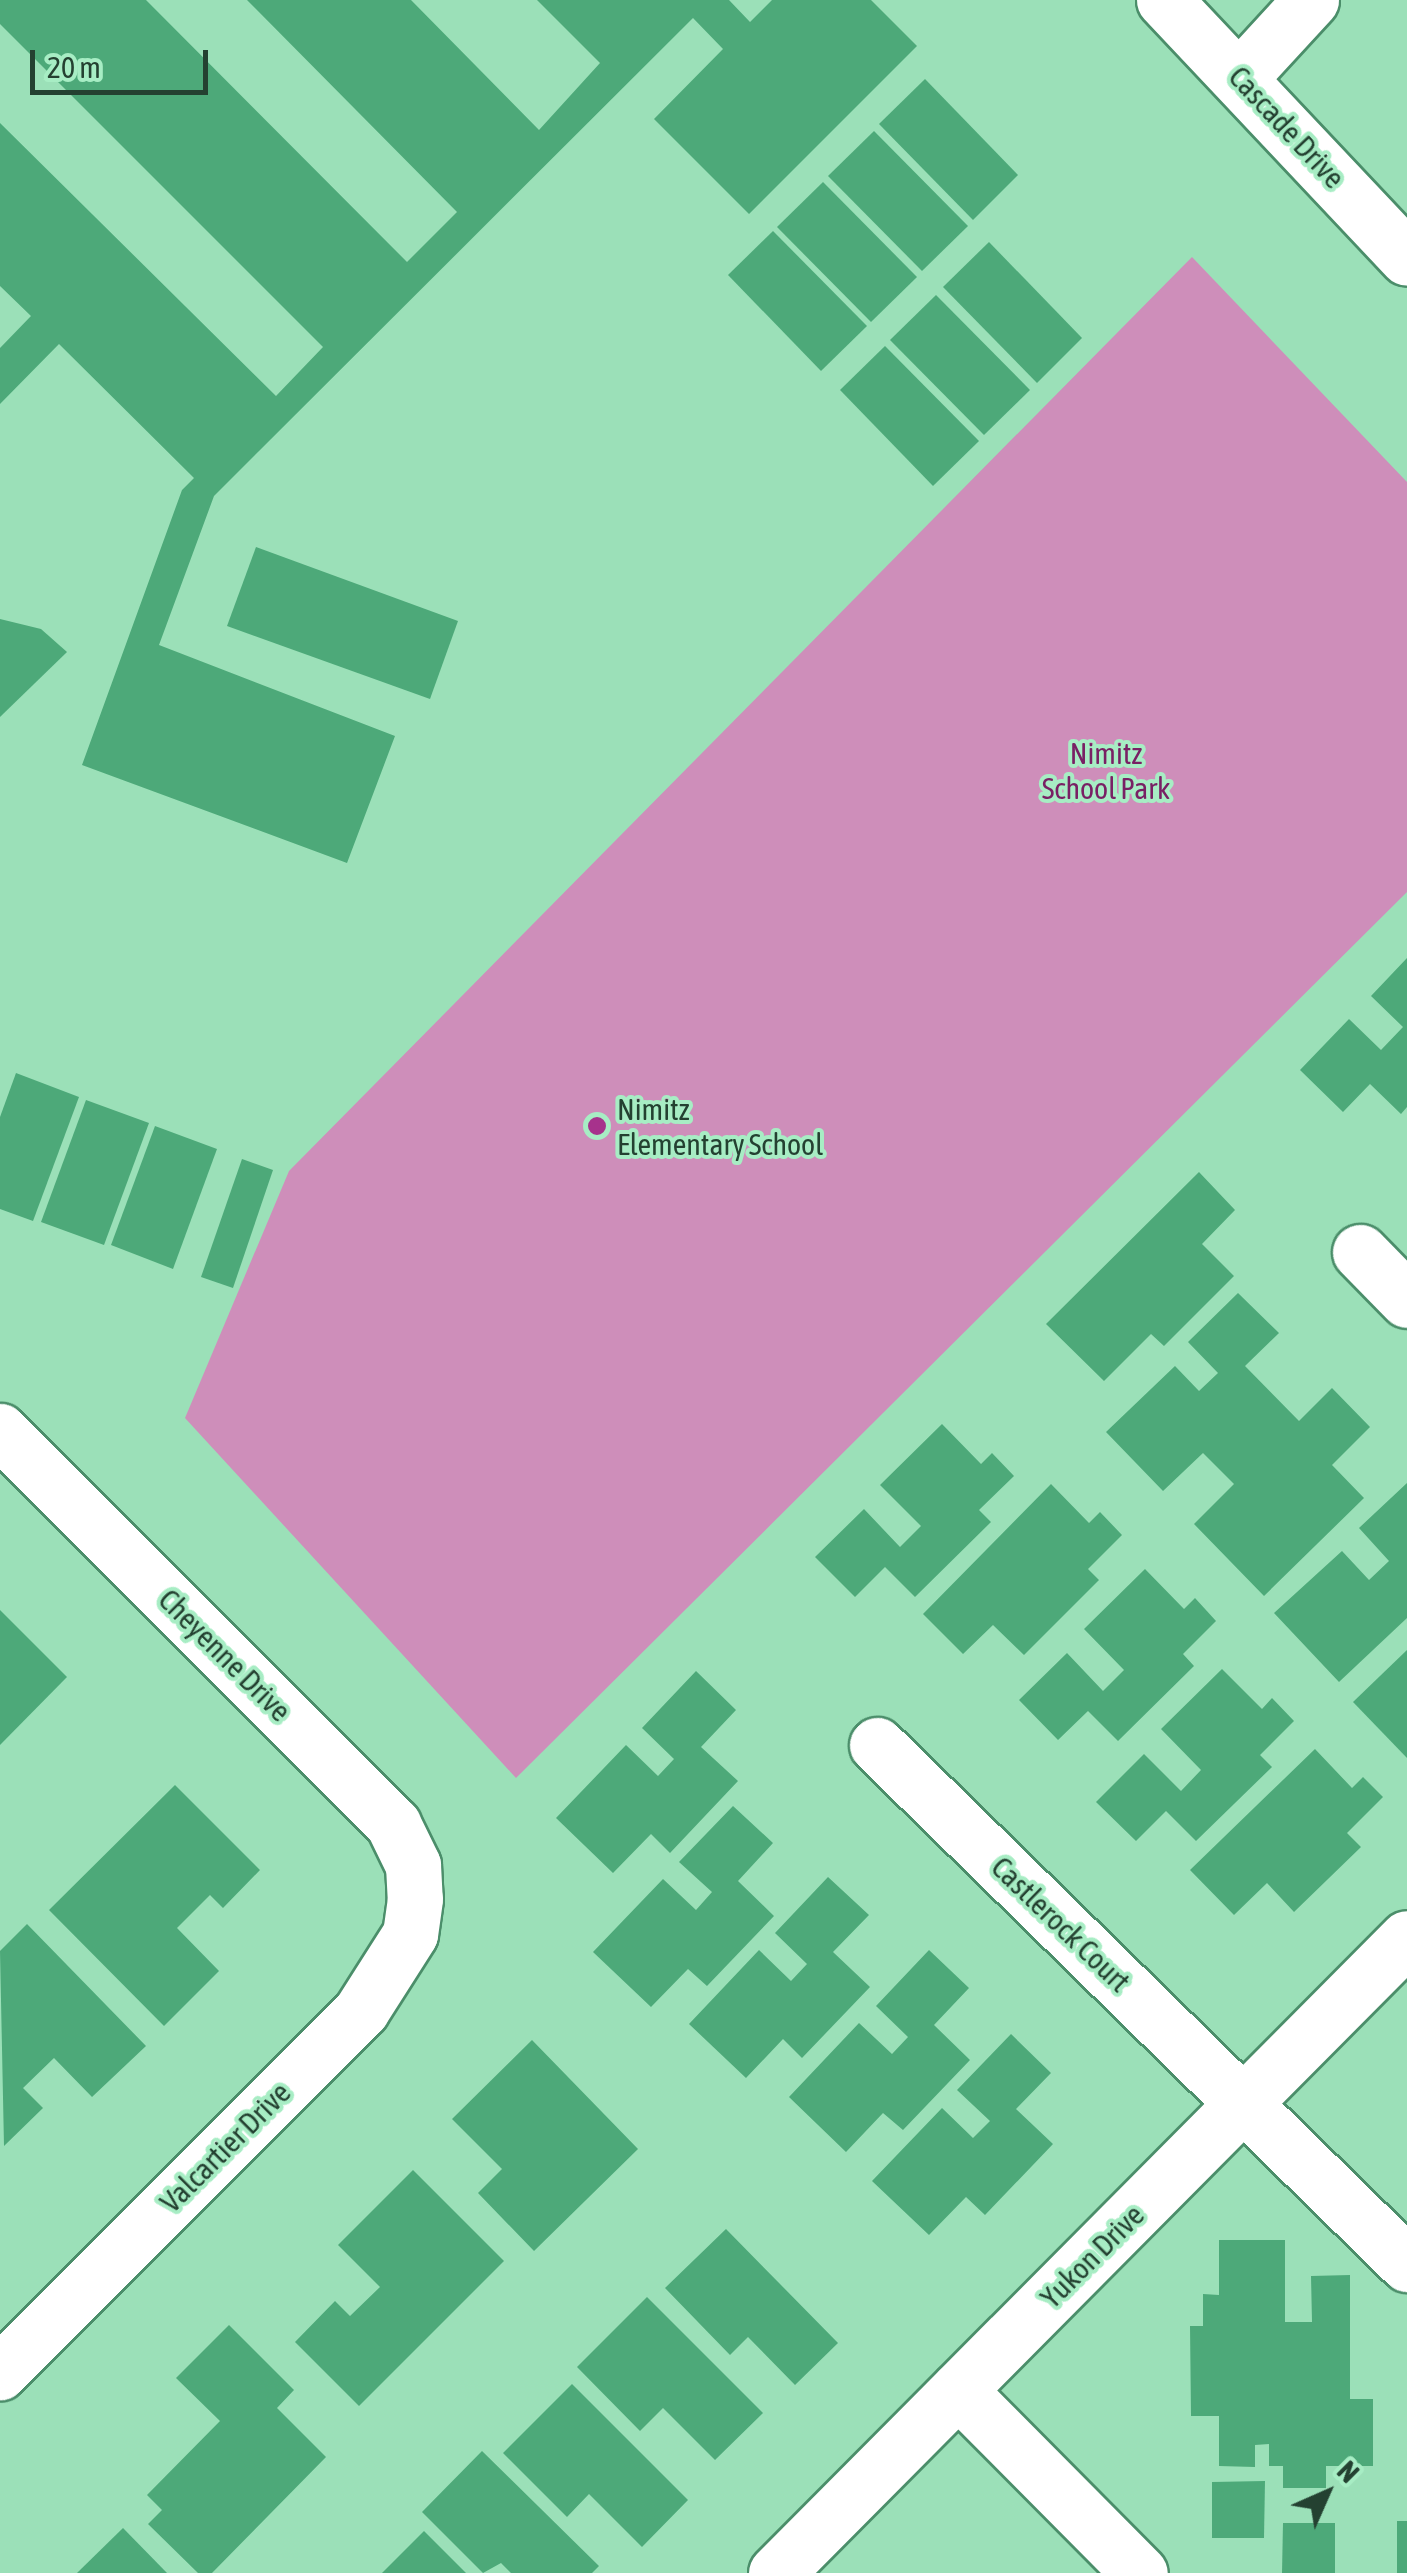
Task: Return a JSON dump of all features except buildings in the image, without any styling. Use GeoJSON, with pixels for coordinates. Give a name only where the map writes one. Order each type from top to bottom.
{"type":"FeatureCollection","features":[{"type":"Feature","properties":{"kind":"street","name":"Cascade Drive"},"geometry":{"type":"LineString","coordinates":[[1164,0],[1242,76],[1407,258]]}},
{"type":"Feature","properties":{"kind":"street"},"geometry":{"type":"LineString","coordinates":[[1242,76],[1311,0]]}},
{"type":"Feature","properties":{"kind":"street"},"geometry":{"type":"LineString","coordinates":[[1360,1252],[1407,1300]]}},
{"type":"Feature","properties":{"kind":"street","name":"Cheyenne Drive"},"geometry":{"type":"LineString","coordinates":[[0,1431],[393,1824],[413,1865],[415,1899]]}},
{"type":"Feature","properties":{"kind":"street","name":"Castlerock Court"},"geometry":{"type":"LineString","coordinates":[[877,1745],[1407,2264]]}},
{"type":"Feature","properties":{"kind":"street","name":"Valcartier Drive"},"geometry":{"type":"LineString","coordinates":[[0,2372],[361,2011],[410,1934],[415,1899]]}},
{"type":"Feature","properties":{"kind":"street","name":"Yukon Drive"},"geometry":{"type":"LineString","coordinates":[[776,2573],[1407,1938]]}},
{"type":"Feature","properties":{"kind":"street"},"geometry":{"type":"LineString","coordinates":[[958,2390],[1140,2573]]}},
{"type":"Feature","properties":{"kind":"green space","name":"Nimitz School Park"},"geometry":{"type":"Polygon","coordinates":[[[1192,257],[1407,482],[1407,892],[516,1778],[185,1418],[289,1171],[1192,257]]]}},
{"type":"Feature","properties":{"kind":"place","name":"Nimitz Elementary School"},"geometry":{"type":"Point","coordinates":[597,1126]}}]}
